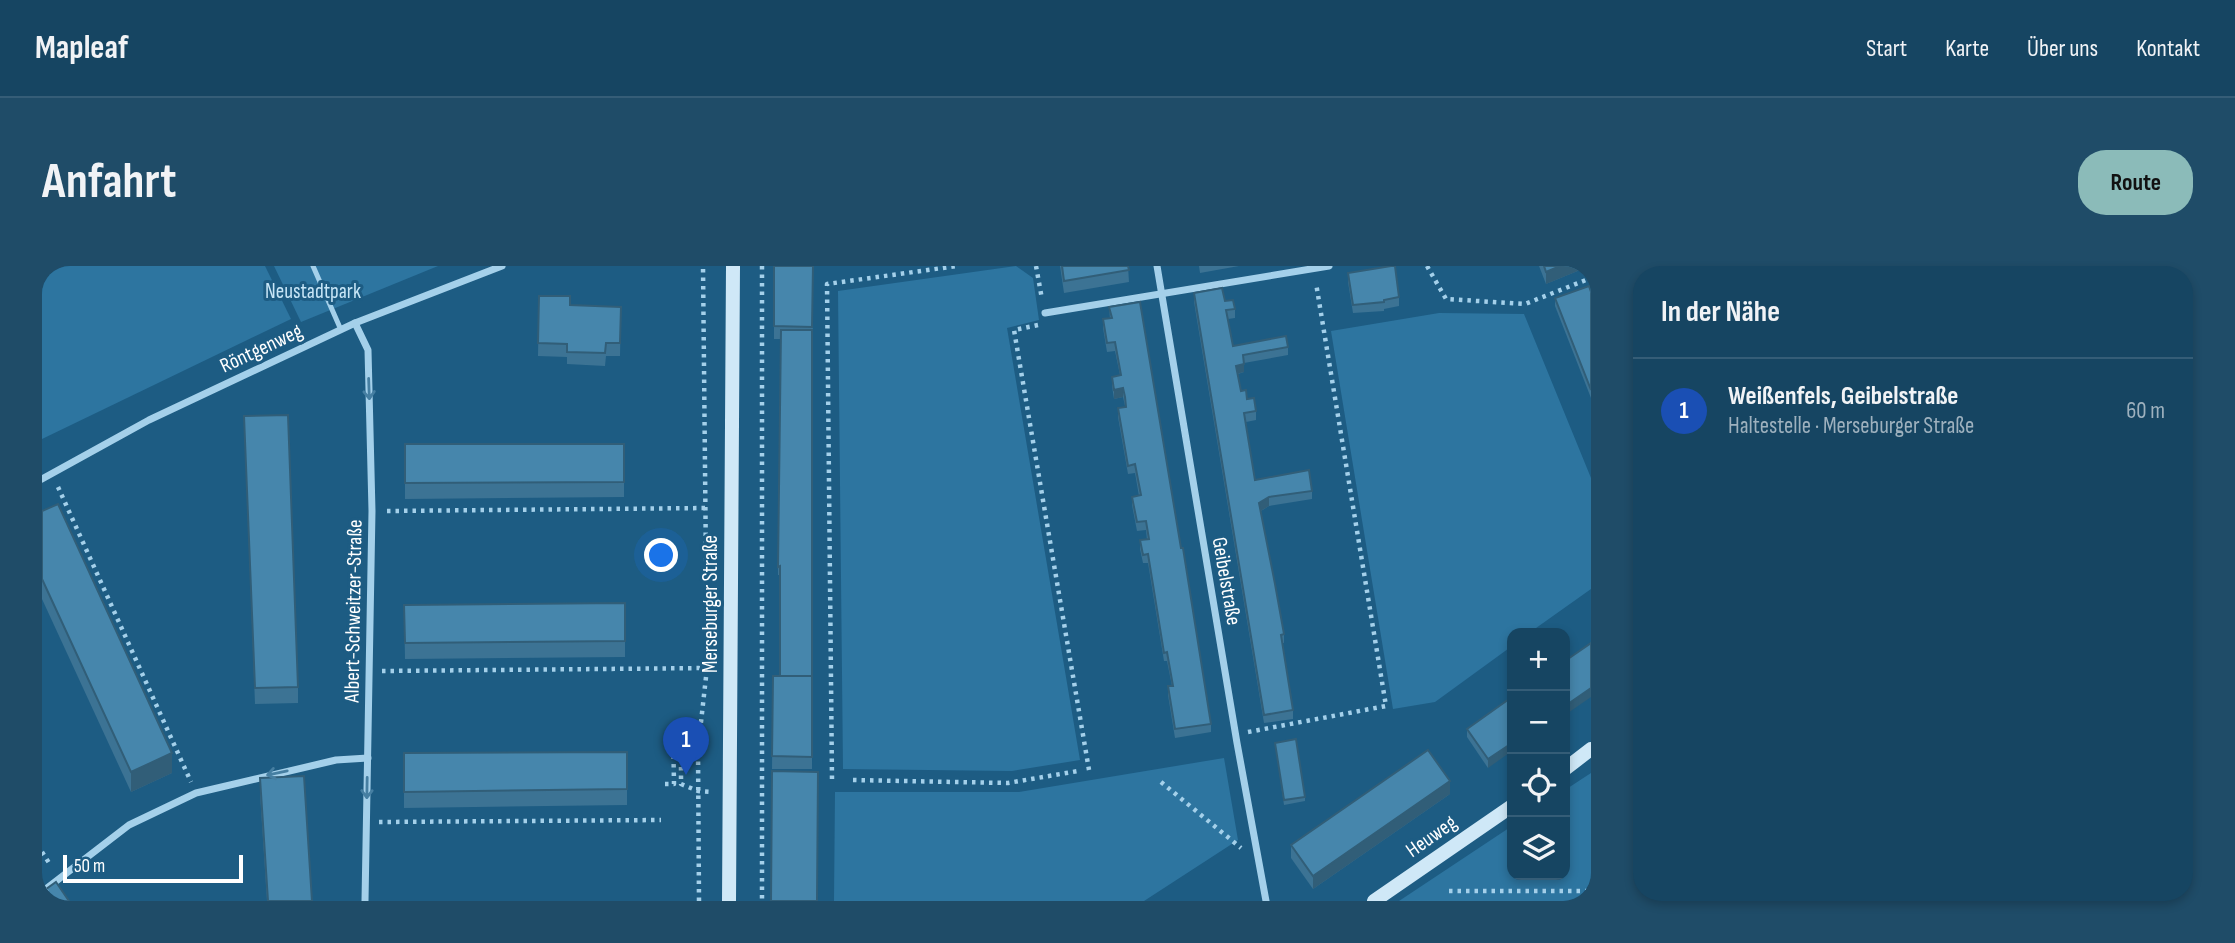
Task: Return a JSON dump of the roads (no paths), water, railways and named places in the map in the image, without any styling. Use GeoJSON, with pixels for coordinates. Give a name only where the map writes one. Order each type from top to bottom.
{"type":"FeatureCollection","features":[{"type":"Feature","properties":{"kind":"main road","name":"Merseburger Straße"},"geometry":{"type":"LineString","coordinates":[[729,901],[732,794],[733,266]]}},
{"type":"Feature","properties":{"kind":"main road"},"geometry":{"type":"LineString","coordinates":[[1570,765],[1591,749]]}},
{"type":"Feature","properties":{"kind":"main road","name":"Heuweg"},"geometry":{"type":"LineString","coordinates":[[1374,901],[1507,809]]}},
{"type":"Feature","properties":{"kind":"street","name":"Röntgenweg"},"geometry":{"type":"LineString","coordinates":[[42,480],[149,420],[355,323],[502,266]]}},
{"type":"Feature","properties":{"kind":"street","name":"Geibelstraße"},"geometry":{"type":"LineString","coordinates":[[1157,266],[1266,901]]}},
{"type":"Feature","properties":{"kind":"street"},"geometry":{"type":"LineString","coordinates":[[1045,313],[1329,266]]}},
{"type":"Feature","properties":{"kind":"street","name":"Albert-Schweitzer-Straße"},"geometry":{"type":"LineString","coordinates":[[355,323],[368,349],[372,511],[365,901]]}},
{"type":"Feature","properties":{"kind":"street"},"geometry":{"type":"LineString","coordinates":[[42,892],[129,825],[196,793],[336,760],[368,758]]}},
{"type":"Feature","properties":{"kind":"lane"},"geometry":{"type":"LineString","coordinates":[[313,266],[341,330]]}},
{"type":"Feature","properties":{"kind":"place","name":"Weißenfels, Geibelstraße"},"geometry":{"type":"Point","coordinates":[686,775]}},
{"type":"Feature","properties":{"kind":"park label","name":"Neustadtpark"},"geometry":{"type":"Point","coordinates":[313,291]}}]}
